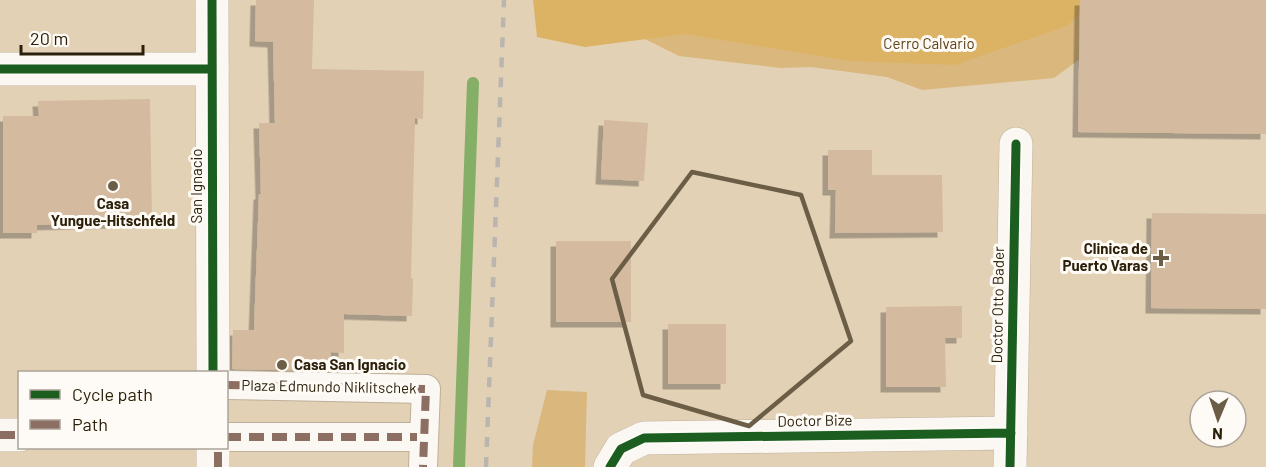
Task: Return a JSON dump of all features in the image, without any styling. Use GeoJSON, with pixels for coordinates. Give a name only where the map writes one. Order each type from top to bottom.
{"type":"FeatureCollection","features":[{"type":"Feature","properties":{"kind":"street","name":"San Ignacio"},"geometry":{"type":"LineString","coordinates":[[212,0],[213,371]]}},
{"type":"Feature","properties":{"kind":"street"},"geometry":{"type":"LineString","coordinates":[[0,69],[212,69]]}},
{"type":"Feature","properties":{"kind":"street","name":"Doctor Otto Bader"},"geometry":{"type":"LineString","coordinates":[[1010,467],[1016,144]]}},
{"type":"Feature","properties":{"kind":"street","name":"Plaza Edmundo Niklitschek"},"geometry":{"type":"LineString","coordinates":[[228,385],[426,389],[423,467]]}},
{"type":"Feature","properties":{"kind":"street","name":"Doctor Bize"},"geometry":{"type":"LineString","coordinates":[[616,458],[644,438],[1011,433]]}},
{"type":"Feature","properties":{"kind":"street"},"geometry":{"type":"LineString","coordinates":[[0,435],[18,435]]}},
{"type":"Feature","properties":{"kind":"street"},"geometry":{"type":"LineString","coordinates":[[228,437],[417,437]]}},
{"type":"Feature","properties":{"kind":"street"},"geometry":{"type":"LineString","coordinates":[[213,449],[213,467]]}},
{"type":"Feature","properties":{"kind":"street"},"geometry":{"type":"LineString","coordinates":[[218,449],[218,467]]}},
{"type":"Feature","properties":{"kind":"highlighted area"},"geometry":{"type":"Polygon","coordinates":[[[692,172],[801,195],[851,341],[749,426],[643,395],[612,279],[692,172]]]}},
{"type":"Feature","properties":{"kind":"green space","name":"Cerro Calvario"},"geometry":{"type":"Polygon","coordinates":[[[533,0],[1094,0],[1067,26],[955,65],[850,61],[685,34],[585,47],[537,37],[533,0]]]}},
{"type":"Feature","properties":{"kind":"green space","name":"Cerro Calvario"},"geometry":{"type":"Polygon","coordinates":[[[1122,0],[1084,56],[1054,78],[922,90],[887,77],[811,67],[780,68],[679,56],[639,36],[1122,0]]]}},
{"type":"Feature","properties":{"kind":"green space"},"geometry":{"type":"Polygon","coordinates":[[[547,390],[587,392],[585,467],[532,467],[533,445],[547,390]]]}},
{"type":"Feature","properties":{"kind":"building"},"geometry":{"type":"Polygon","coordinates":[[[256,0],[314,0],[312,69],[424,71],[423,119],[415,118],[412,316],[344,314],[344,353],[331,352],[331,371],[232,369],[233,330],[254,330],[259,194],[261,194],[259,123],[275,123],[273,42],[255,41],[256,0]]]}},
{"type":"Feature","properties":{"kind":"building"},"geometry":{"type":"Polygon","coordinates":[[[1080,0],[1266,0],[1266,134],[1078,132],[1080,0]]]}},
{"type":"Feature","properties":{"kind":"building","name":"Casa Yungue-Hitschfeld"},"geometry":{"type":"Polygon","coordinates":[[[150,99],[152,222],[37,225],[37,233],[3,233],[3,116],[39,116],[38,101],[150,99]]]}},
{"type":"Feature","properties":{"kind":"building"},"geometry":{"type":"Polygon","coordinates":[[[604,120],[648,123],[644,181],[601,179],[604,120]]]}},
{"type":"Feature","properties":{"kind":"building"},"geometry":{"type":"Polygon","coordinates":[[[828,150],[872,150],[872,175],[942,175],[943,232],[835,233],[836,190],[828,190],[828,150]]]}},
{"type":"Feature","properties":{"kind":"building"},"geometry":{"type":"Polygon","coordinates":[[[1152,213],[1266,214],[1266,309],[1151,308],[1152,213]]]}},
{"type":"Feature","properties":{"kind":"building"},"geometry":{"type":"Polygon","coordinates":[[[556,241],[631,241],[631,322],[556,322],[556,241]]]}},
{"type":"Feature","properties":{"kind":"building"},"geometry":{"type":"Polygon","coordinates":[[[962,306],[962,338],[945,338],[946,387],[886,387],[886,307],[962,306]]]}},
{"type":"Feature","properties":{"kind":"building"},"geometry":{"type":"Polygon","coordinates":[[[668,324],[726,324],[726,384],[668,384],[668,324]]]}},
{"type":"Feature","properties":{"kind":"waterway"},"geometry":{"type":"LineString","coordinates":[[459,467],[473,83]]}},
{"type":"Feature","properties":{"kind":"railway"},"geometry":{"type":"LineString","coordinates":[[486,467],[504,0]]}},
{"type":"Feature","properties":{"kind":"marked path"},"geometry":{"type":"LineString","coordinates":[[228,385],[426,389],[423,467]]}},
{"type":"Feature","properties":{"kind":"marked path"},"geometry":{"type":"LineString","coordinates":[[0,435],[18,435]]}},
{"type":"Feature","properties":{"kind":"marked path"},"geometry":{"type":"LineString","coordinates":[[228,437],[417,437]]}},
{"type":"Feature","properties":{"kind":"marked path"},"geometry":{"type":"LineString","coordinates":[[218,449],[218,467]]}},
{"type":"Feature","properties":{"kind":"cycle path"},"geometry":{"type":"LineString","coordinates":[[212,0],[213,371]]}},
{"type":"Feature","properties":{"kind":"cycle path"},"geometry":{"type":"LineString","coordinates":[[0,69],[212,69]]}},
{"type":"Feature","properties":{"kind":"cycle path"},"geometry":{"type":"LineString","coordinates":[[1010,467],[1016,144]]}},
{"type":"Feature","properties":{"kind":"cycle path"},"geometry":{"type":"LineString","coordinates":[[610,467],[621,449],[644,438],[1011,433]]}},
{"type":"Feature","properties":{"kind":"place","name":"Casa Yungue-Hitschfeld"},"geometry":{"type":"Point","coordinates":[113,186]}},
{"type":"Feature","properties":{"kind":"place","name":"Clinica de Puerto Varas"},"geometry":{"type":"Point","coordinates":[1161,258]}},
{"type":"Feature","properties":{"kind":"place","name":"Casa San Ignacio"},"geometry":{"type":"Point","coordinates":[282,365]}}]}
